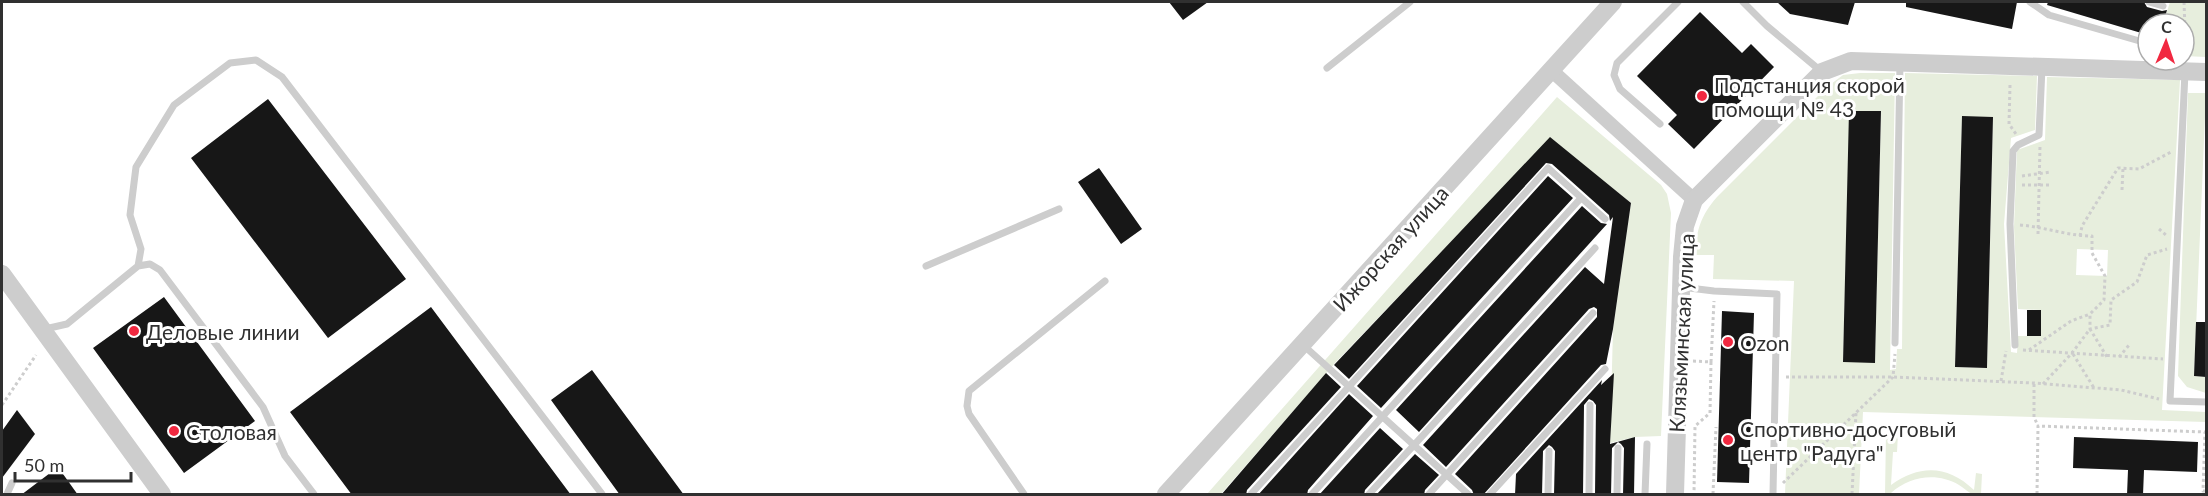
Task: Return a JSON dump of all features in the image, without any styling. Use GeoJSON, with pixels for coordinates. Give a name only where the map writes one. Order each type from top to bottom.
{"type":"FeatureCollection","features":[{"type":"Feature","properties":{"kind":"street","name":"Ижорская улица"},"geometry":{"type":"LineString","coordinates":[[1166,495],[1612,2]]}},
{"type":"Feature","properties":{"kind":"street","name":"Клязьминская улица"},"geometry":{"type":"LineString","coordinates":[[1675,495],[1681,287],[1685,226],[1694,200],[1822,72],[1851,61],[2042,68],[2136,66]]}},
{"type":"Feature","properties":{"kind":"street"},"geometry":{"type":"LineString","coordinates":[[1550,69],[1694,200]]}},
{"type":"Feature","properties":{"kind":"street"},"geometry":{"type":"LineString","coordinates":[[2,274],[162,495]]}},
{"type":"Feature","properties":{"kind":"lane"},"geometry":{"type":"LineString","coordinates":[[1327,68],[1410,2]]}},
{"type":"Feature","properties":{"kind":"lane"},"geometry":{"type":"LineString","coordinates":[[1660,124],[1620,89],[1614,75],[1617,63],[1678,2]]}},
{"type":"Feature","properties":{"kind":"lane"},"geometry":{"type":"LineString","coordinates":[[1743,2],[1767,26],[1822,72]]}},
{"type":"Feature","properties":{"kind":"lane"},"geometry":{"type":"LineString","coordinates":[[2030,2],[2049,15],[2136,40]]}},
{"type":"Feature","properties":{"kind":"lane"},"geometry":{"type":"LineString","coordinates":[[2149,2],[2163,6]]}},
{"type":"Feature","properties":{"kind":"lane"},"geometry":{"type":"LineString","coordinates":[[138,266],[141,249],[130,215],[136,166],[174,105],[230,63],[256,60],[282,78],[602,495]]}},
{"type":"Feature","properties":{"kind":"lane"},"geometry":{"type":"LineString","coordinates":[[1895,343],[1900,63]]}},
{"type":"Feature","properties":{"kind":"lane"},"geometry":{"type":"LineString","coordinates":[[2014,345],[2010,224],[2013,151],[2018,145],[2039,135],[2042,68]]}},
{"type":"Feature","properties":{"kind":"lane"},"geometry":{"type":"LineString","coordinates":[[2186,72],[2170,401],[2206,402]]}},
{"type":"Feature","properties":{"kind":"lane"},"geometry":{"type":"LineString","coordinates":[[1251,495],[1548,168],[1605,219]]}},
{"type":"Feature","properties":{"kind":"lane"},"geometry":{"type":"LineString","coordinates":[[1312,495],[1581,198]]}},
{"type":"Feature","properties":{"kind":"lane"},"geometry":{"type":"LineString","coordinates":[[926,266],[1059,209]]}},
{"type":"Feature","properties":{"kind":"lane"},"geometry":{"type":"LineString","coordinates":[[1369,495],[1595,248]]}},
{"type":"Feature","properties":{"kind":"lane"},"geometry":{"type":"LineString","coordinates":[[42,329],[67,324],[138,266],[150,264],[160,270],[263,407],[285,456],[314,495]]}},
{"type":"Feature","properties":{"kind":"lane"},"geometry":{"type":"LineString","coordinates":[[1024,495],[969,414],[967,405],[969,391],[1105,281]]}},
{"type":"Feature","properties":{"kind":"lane"},"geometry":{"type":"LineString","coordinates":[[1681,287],[1777,294],[1773,492]]}},
{"type":"Feature","properties":{"kind":"lane"},"geometry":{"type":"LineString","coordinates":[[1429,495],[1593,313]]}},
{"type":"Feature","properties":{"kind":"lane"},"geometry":{"type":"LineString","coordinates":[[1302,344],[1468,495]]}},
{"type":"Feature","properties":{"kind":"lane"},"geometry":{"type":"LineString","coordinates":[[1490,495],[1605,369]]}},
{"type":"Feature","properties":{"kind":"lane"},"geometry":{"type":"LineString","coordinates":[[1589,495],[1590,405]]}},
{"type":"Feature","properties":{"kind":"lane"},"geometry":{"type":"LineString","coordinates":[[1645,495],[1647,444]]}},
{"type":"Feature","properties":{"kind":"lane"},"geometry":{"type":"LineString","coordinates":[[1617,495],[1618,448]]}},
{"type":"Feature","properties":{"kind":"lane"},"geometry":{"type":"LineString","coordinates":[[1548,495],[1549,451]]}},
{"type":"Feature","properties":{"kind":"lane"},"geometry":{"type":"LineString","coordinates":[[8,495],[12,483]]}},
{"type":"Feature","properties":{"kind":"path"},"geometry":{"type":"LineString","coordinates":[[2010,85],[2009,124],[2013,131],[2027,142]]}},
{"type":"Feature","properties":{"kind":"path"},"geometry":{"type":"LineString","coordinates":[[2038,234],[2039,135]]}},
{"type":"Feature","properties":{"kind":"path"},"geometry":{"type":"LineString","coordinates":[[2080,236],[2082,226],[2118,168],[2139,169],[2182,147]]}},
{"type":"Feature","properties":{"kind":"path"},"geometry":{"type":"LineString","coordinates":[[2122,190],[2123,168]]}},
{"type":"Feature","properties":{"kind":"path"},"geometry":{"type":"LineString","coordinates":[[2011,181],[2051,172]]}},
{"type":"Feature","properties":{"kind":"path"},"geometry":{"type":"LineString","coordinates":[[2011,181],[2051,185]]}},
{"type":"Feature","properties":{"kind":"path"},"geometry":{"type":"LineString","coordinates":[[2010,224],[2038,226],[2080,236],[2092,236],[2092,253],[2105,276],[2104,300],[2090,314],[2071,321],[2027,351]]}},
{"type":"Feature","properties":{"kind":"path"},"geometry":{"type":"LineString","coordinates":[[2043,384],[2072,353],[2090,329],[2110,324],[2111,300],[2138,282],[2147,255],[2177,245]]}},
{"type":"Feature","properties":{"kind":"path"},"geometry":{"type":"LineString","coordinates":[[1694,495],[1695,426],[1710,413],[1714,291]]}},
{"type":"Feature","properties":{"kind":"path"},"geometry":{"type":"LineString","coordinates":[[2090,314],[2090,329],[2107,357]]}},
{"type":"Feature","properties":{"kind":"path"},"geometry":{"type":"LineString","coordinates":[[1773,492],[1819,451],[1893,377],[1895,343]]}},
{"type":"Feature","properties":{"kind":"path"},"geometry":{"type":"LineString","coordinates":[[2119,357],[2130,344]]}},
{"type":"Feature","properties":{"kind":"path"},"geometry":{"type":"LineString","coordinates":[[2001,381],[2007,350],[2014,345]]}},
{"type":"Feature","properties":{"kind":"path"},"geometry":{"type":"LineString","coordinates":[[2007,350],[2172,360]]}},
{"type":"Feature","properties":{"kind":"path"},"geometry":{"type":"LineString","coordinates":[[2072,353],[2094,388]]}},
{"type":"Feature","properties":{"kind":"path"},"geometry":{"type":"LineString","coordinates":[[2,405],[36,355]]}},
{"type":"Feature","properties":{"kind":"path"},"geometry":{"type":"LineString","coordinates":[[1679,361],[1711,362]]}},
{"type":"Feature","properties":{"kind":"path"},"geometry":{"type":"LineString","coordinates":[[1775,377],[1893,377],[2034,383],[2121,390],[2147,398],[2170,401]]}},
{"type":"Feature","properties":{"kind":"path"},"geometry":{"type":"LineString","coordinates":[[2034,383],[2034,417],[2038,426],[2037,495]]}},
{"type":"Feature","properties":{"kind":"path"},"geometry":{"type":"LineString","coordinates":[[1852,495],[1856,412]]}},
{"type":"Feature","properties":{"kind":"path"},"geometry":{"type":"LineString","coordinates":[[1713,495],[1716,426]]}},
{"type":"Feature","properties":{"kind":"path"},"geometry":{"type":"LineString","coordinates":[[2038,426],[2205,432],[2203,491],[2206,491]]}},
{"type":"Feature","properties":{"kind":"green space"},"geometry":{"type":"Polygon","coordinates":[[[2170,2],[2206,2],[2206,57],[2196,57],[2196,12],[2167,12],[2170,2]]]}},
{"type":"Feature","properties":{"kind":"green space"},"geometry":{"type":"Polygon","coordinates":[[[1895,73],[1890,370],[1896,369],[1897,349],[1902,349],[1905,73],[2037,76],[2035,130],[2011,138],[2004,224],[2011,352],[2017,353],[2018,336],[2041,336],[2041,310],[2018,309],[2014,227],[2017,150],[2045,140],[2047,77],[2180,80],[2162,410],[2206,412],[2206,422],[1863,412],[1859,494],[1785,494],[1794,281],[1713,279],[1714,255],[1695,255],[1697,238],[1703,217],[1717,197],[1827,87],[1843,75],[1895,73]],[[1850,111],[1843,361],[1875,362],[1881,112],[1850,111]],[[1962,117],[1955,367],[1987,368],[1993,118],[1962,117]],[[2077,249],[2076,275],[2107,276],[2108,250],[2077,249]]]}},
{"type":"Feature","properties":{"kind":"green space"},"geometry":{"type":"Polygon","coordinates":[[[2188,93],[2206,93],[2194,376],[2206,377],[2206,393],[2187,387],[2178,376],[2188,93]]]}},
{"type":"Feature","properties":{"kind":"green space"},"geometry":{"type":"Polygon","coordinates":[[[1557,97],[1661,185],[1667,194],[1671,213],[1661,436],[1635,437],[1610,443],[1613,329],[1631,203],[1550,138],[1336,362],[1221,494],[1207,494],[1557,97]]]}},
{"type":"Feature","properties":{"kind":"green space"},"geometry":{"type":"Polygon","coordinates":[[[1886,433],[1898,434],[1897,452],[1893,452],[1891,485],[1913,473],[1934,470],[1954,476],[1974,490],[1976,473],[1982,474],[1981,494],[1971,493],[1951,481],[1933,477],[1907,483],[1891,493],[1910,494],[1885,494],[1886,433]]]}},
{"type":"Feature","properties":{"kind":"building"},"geometry":{"type":"Polygon","coordinates":[[[1169,2],[1208,2],[1183,20],[1169,2]]]}},
{"type":"Feature","properties":{"kind":"building"},"geometry":{"type":"Polygon","coordinates":[[[1777,2],[1855,2],[1848,25],[1790,14],[1777,2]]]}},
{"type":"Feature","properties":{"kind":"building"},"geometry":{"type":"Polygon","coordinates":[[[1906,2],[2017,2],[2012,29],[1906,7],[1906,2]]]}},
{"type":"Feature","properties":{"kind":"building"},"geometry":{"type":"Polygon","coordinates":[[[2048,2],[2144,2],[2147,7],[2167,10],[2166,12],[2136,12],[2136,31],[2047,5],[2048,2]]]}},
{"type":"Feature","properties":{"kind":"building","name":"Подстанция скорой помощи № 43"},"geometry":{"type":"Polygon","coordinates":[[[1700,12],[1742,53],[1751,44],[1774,67],[1694,149],[1668,124],[1677,115],[1637,76],[1700,12]]]}},
{"type":"Feature","properties":{"kind":"building"},"geometry":{"type":"Polygon","coordinates":[[[268,99],[406,279],[328,338],[191,158],[268,99]]]}},
{"type":"Feature","properties":{"kind":"building"},"geometry":{"type":"Polygon","coordinates":[[[1849,111],[1881,111],[1875,363],[1843,362],[1849,111]]]}},
{"type":"Feature","properties":{"kind":"building"},"geometry":{"type":"Polygon","coordinates":[[[1962,116],[1993,117],[1987,368],[1955,367],[1962,116]]]}},
{"type":"Feature","properties":{"kind":"building"},"geometry":{"type":"Polygon","coordinates":[[[1550,137],[1631,203],[1606,364],[1601,365],[1483,495],[1474,495],[1472,490],[1455,474],[1597,317],[1597,309],[1594,307],[1589,309],[1446,467],[1423,445],[1585,267],[1604,284],[1613,217],[1610,221],[1609,215],[1552,164],[1546,163],[1349,379],[1334,365],[1550,137]]]}},
{"type":"Feature","properties":{"kind":"building"},"geometry":{"type":"Polygon","coordinates":[[[1099,168],[1142,229],[1121,244],[1078,182],[1099,168]]]}},
{"type":"Feature","properties":{"kind":"building"},"geometry":{"type":"Polygon","coordinates":[[[1548,176],[1573,198],[1381,408],[1357,386],[1548,176]]]}},
{"type":"Feature","properties":{"kind":"building"},"geometry":{"type":"Polygon","coordinates":[[[1582,206],[1601,223],[1607,224],[1419,432],[1396,410],[1582,206]]]}},
{"type":"Feature","properties":{"kind":"building"},"geometry":{"type":"Polygon","coordinates":[[[164,297],[255,421],[184,473],[93,348],[164,297]]]}},
{"type":"Feature","properties":{"kind":"building"},"geometry":{"type":"Polygon","coordinates":[[[431,307],[571,495],[352,495],[290,412],[431,307]]]}},
{"type":"Feature","properties":{"kind":"building"},"geometry":{"type":"Polygon","coordinates":[[[2027,310],[2041,310],[2041,336],[2027,336],[2027,310]]]}},
{"type":"Feature","properties":{"kind":"building"},"geometry":{"type":"Polygon","coordinates":[[[1722,311],[1754,313],[1749,483],[1717,482],[1722,311]]]}},
{"type":"Feature","properties":{"kind":"building"},"geometry":{"type":"Polygon","coordinates":[[[2196,322],[2206,322],[2206,377],[2194,376],[2196,322]]]}},
{"type":"Feature","properties":{"kind":"building"},"geometry":{"type":"Polygon","coordinates":[[[592,370],[684,495],[620,495],[551,400],[592,370]]]}},
{"type":"Feature","properties":{"kind":"building"},"geometry":{"type":"Polygon","coordinates":[[[1326,373],[1341,387],[1247,490],[1246,495],[1221,495],[1326,373]]]}},
{"type":"Feature","properties":{"kind":"building"},"geometry":{"type":"Polygon","coordinates":[[[1614,373],[1610,444],[1635,437],[1634,495],[1623,495],[1624,448],[1618,442],[1612,448],[1611,495],[1595,495],[1596,405],[1589,399],[1584,405],[1583,495],[1554,495],[1555,451],[1549,445],[1543,451],[1542,495],[1515,495],[1516,474],[1602,380],[1601,385],[1614,373]]]}},
{"type":"Feature","properties":{"kind":"building"},"geometry":{"type":"Polygon","coordinates":[[[1349,394],[1373,416],[1308,490],[1307,495],[1258,495],[1349,394]]]}},
{"type":"Feature","properties":{"kind":"building"},"geometry":{"type":"Polygon","coordinates":[[[17,410],[35,434],[2,478],[2,431],[17,410]]]}},
{"type":"Feature","properties":{"kind":"building"},"geometry":{"type":"Polygon","coordinates":[[[1380,428],[1403,449],[1365,490],[1364,495],[1319,495],[1380,428]]]}},
{"type":"Feature","properties":{"kind":"building"},"geometry":{"type":"Polygon","coordinates":[[[2074,437],[2198,442],[2197,472],[2144,470],[2143,495],[2127,495],[2128,470],[2073,468],[2074,437]]]}},
{"type":"Feature","properties":{"kind":"building"},"geometry":{"type":"Polygon","coordinates":[[[1415,454],[1439,475],[1425,490],[1424,495],[1376,495],[1415,454]]]}},
{"type":"Feature","properties":{"kind":"building"},"geometry":{"type":"Polygon","coordinates":[[[58,467],[78,495],[21,495],[58,467]]]}},
{"type":"Feature","properties":{"kind":"place","name":"Подстанция скорой помощи № 43"},"geometry":{"type":"Point","coordinates":[1702,96]}},
{"type":"Feature","properties":{"kind":"place","name":"Деловые линии"},"geometry":{"type":"Point","coordinates":[134,331]}},
{"type":"Feature","properties":{"kind":"place","name":"Ozon"},"geometry":{"type":"Point","coordinates":[1728,342]}},
{"type":"Feature","properties":{"kind":"place","name":"Столовая"},"geometry":{"type":"Point","coordinates":[174,431]}},
{"type":"Feature","properties":{"kind":"place","name":"Спортивно-досуговый центр \"Радуга\""},"geometry":{"type":"Point","coordinates":[1728,440]}}]}
